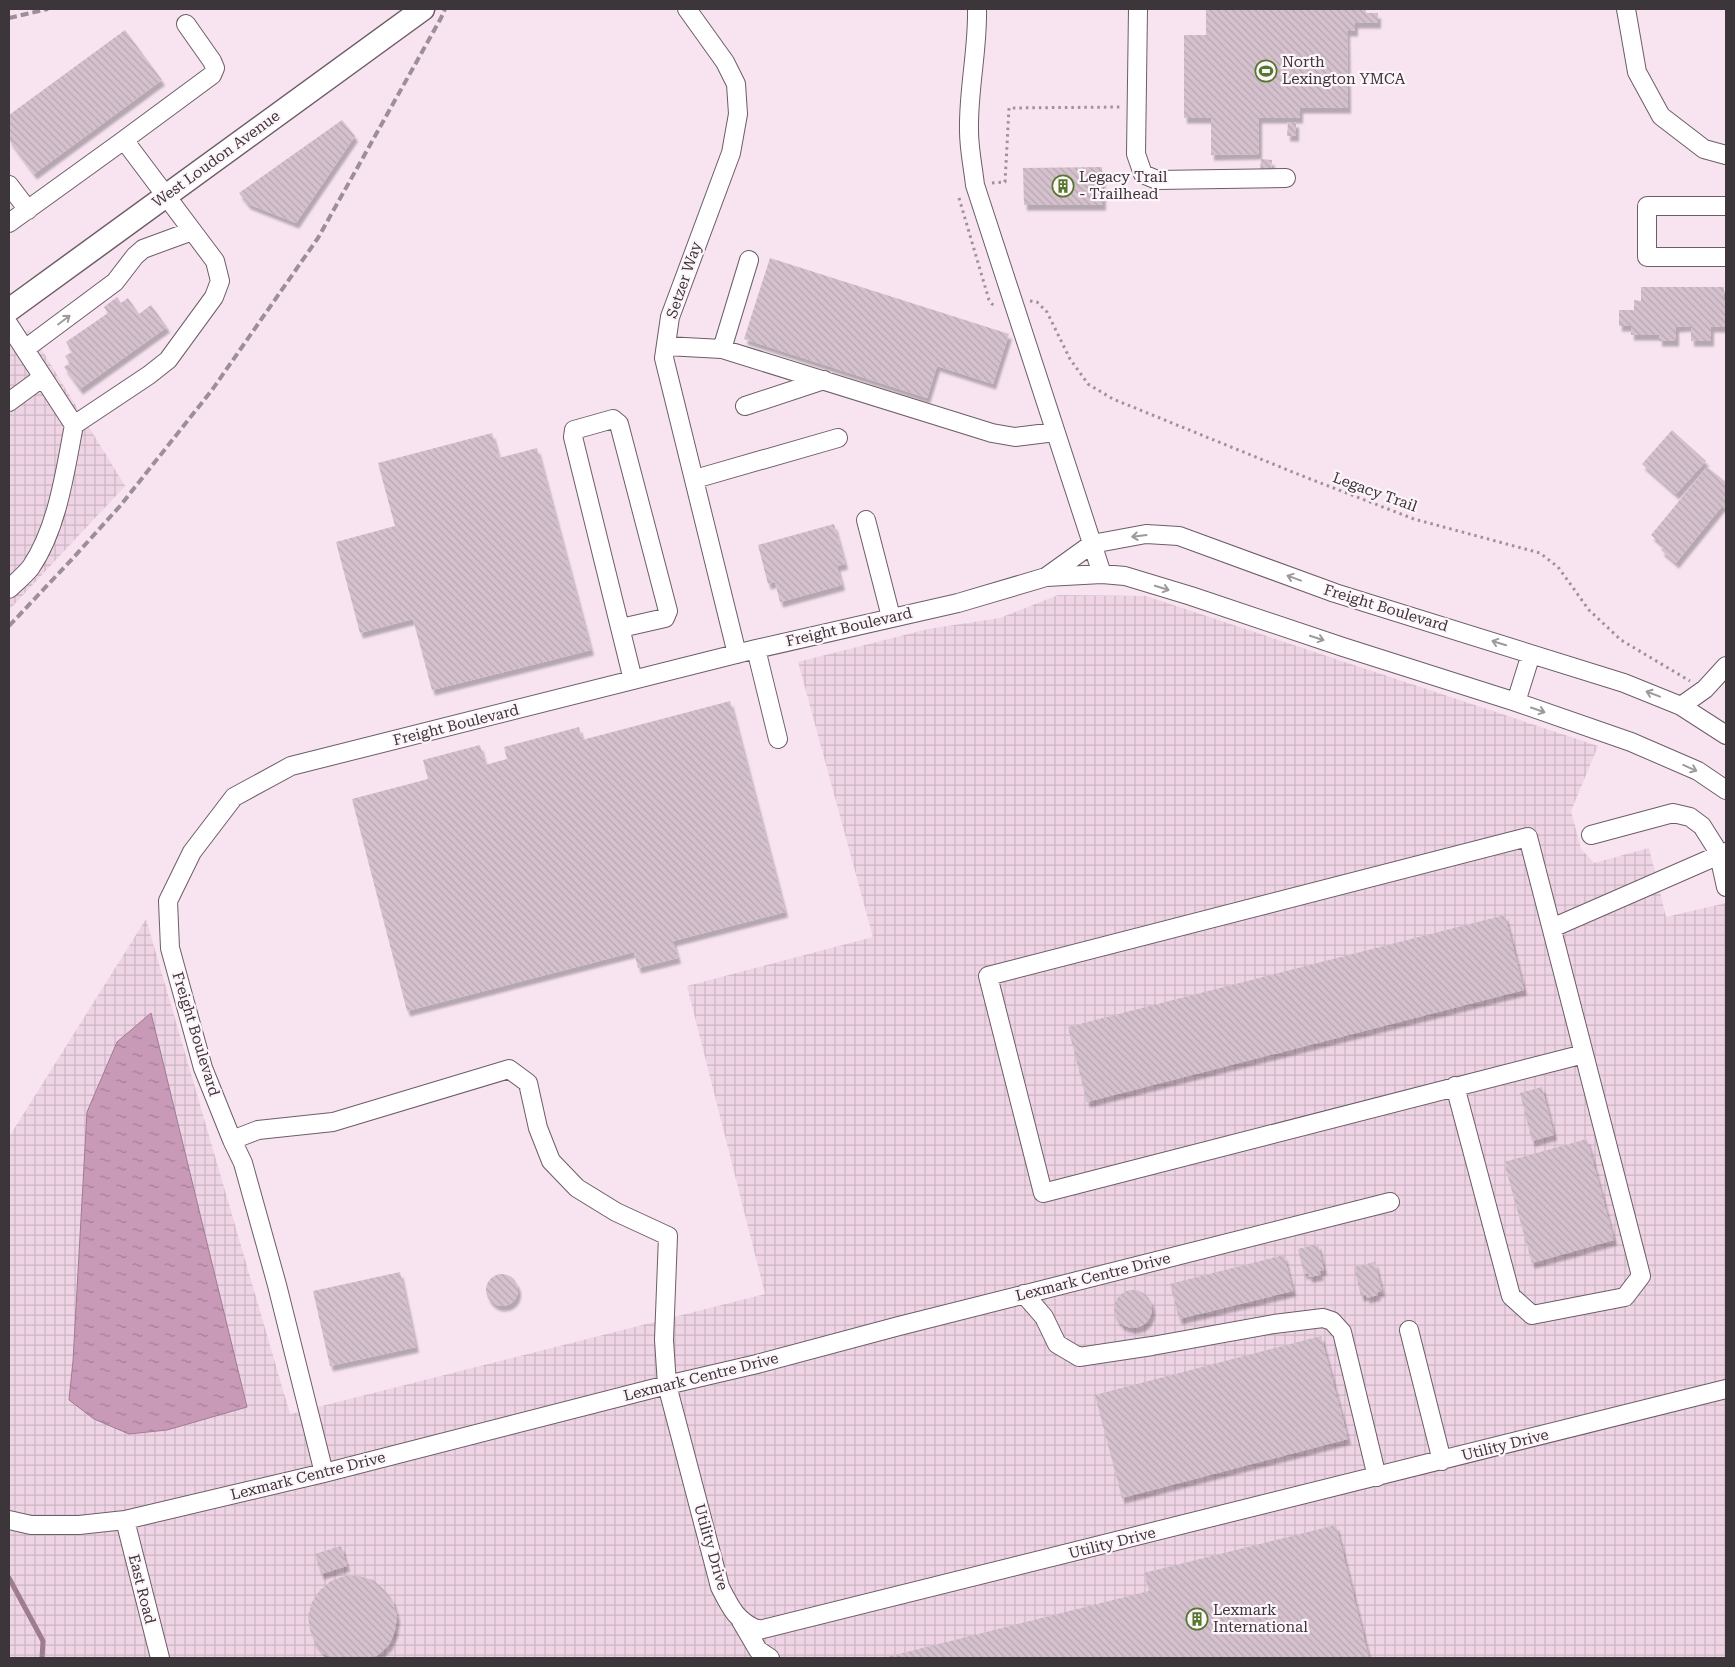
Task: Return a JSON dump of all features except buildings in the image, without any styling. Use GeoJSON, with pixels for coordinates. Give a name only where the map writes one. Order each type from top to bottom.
{"type":"FeatureCollection","features":[{"type":"Feature","properties":{"kind":"main road","name":"West Loudon Avenue"},"geometry":{"type":"LineString","coordinates":[[9,310],[423,9]]}},
{"type":"Feature","properties":{"kind":"street","name":"Setzer Way"},"geometry":{"type":"LineString","coordinates":[[687,9],[725,62],[736,84],[738,114],[731,153],[670,317],[664,358],[738,654]]}},
{"type":"Feature","properties":{"kind":"street"},"geometry":{"type":"LineString","coordinates":[[977,9],[977,36],[969,132],[975,185],[1054,432],[1066,460],[1102,574]]}},
{"type":"Feature","properties":{"kind":"street"},"geometry":{"type":"LineString","coordinates":[[1138,9],[1136,154],[1143,174],[1157,180],[1286,178]]}},
{"type":"Feature","properties":{"kind":"street"},"geometry":{"type":"LineString","coordinates":[[1626,9],[1637,72],[1661,116],[1704,149],[1726,155]]}},
{"type":"Feature","properties":{"kind":"street"},"geometry":{"type":"LineString","coordinates":[[9,223],[212,75],[215,68],[212,61],[186,24]]}},
{"type":"Feature","properties":{"kind":"street"},"geometry":{"type":"LineString","coordinates":[[74,424],[149,375],[168,360],[214,297],[220,281],[216,261],[192,232],[124,140]]}},
{"type":"Feature","properties":{"kind":"street"},"geometry":{"type":"LineString","coordinates":[[9,185],[28,210]]}},
{"type":"Feature","properties":{"kind":"street"},"geometry":{"type":"LineString","coordinates":[[1726,206],[1647,206],[1647,258],[1726,257]]}},
{"type":"Feature","properties":{"kind":"street"},"geometry":{"type":"LineString","coordinates":[[25,349],[114,282],[143,249],[192,232]]}},
{"type":"Feature","properties":{"kind":"street"},"geometry":{"type":"LineString","coordinates":[[722,349],[749,260]]}},
{"type":"Feature","properties":{"kind":"street"},"geometry":{"type":"LineString","coordinates":[[9,324],[74,424],[60,494],[45,542],[30,568],[9,589]]}},
{"type":"Feature","properties":{"kind":"street"},"geometry":{"type":"LineString","coordinates":[[666,346],[722,349],[992,433],[1015,437],[1054,432]]}},
{"type":"Feature","properties":{"kind":"street"},"geometry":{"type":"LineString","coordinates":[[9,402],[43,378]]}},
{"type":"Feature","properties":{"kind":"street"},"geometry":{"type":"LineString","coordinates":[[745,406],[824,380]]}},
{"type":"Feature","properties":{"kind":"street"},"geometry":{"type":"LineString","coordinates":[[621,628],[665,618],[668,611],[619,424],[613,419],[574,430],[573,437],[633,680]]}},
{"type":"Feature","properties":{"kind":"street"},"geometry":{"type":"LineString","coordinates":[[695,479],[838,438]]}},
{"type":"Feature","properties":{"kind":"street"},"geometry":{"type":"LineString","coordinates":[[866,520],[891,617]]}},
{"type":"Feature","properties":{"kind":"street","name":"Freight Boulevard"},"geometry":{"type":"LineString","coordinates":[[1046,577],[1092,544],[1146,534],[1179,536],[1335,593],[1624,683],[1681,706],[1726,729]]}},
{"type":"Feature","properties":{"kind":"street","name":"Freight Boulevard"},"geometry":{"type":"LineString","coordinates":[[324,1473],[272,1266],[243,1163],[204,1068],[170,948],[168,901],[192,852],[234,798],[291,766],[756,649],[958,603],[1046,577],[1102,574],[1125,576],[1191,596],[1516,702],[1631,742],[1698,771],[1726,790]]}},
{"type":"Feature","properties":{"kind":"street"},"geometry":{"type":"LineString","coordinates":[[756,649],[778,738]]}},
{"type":"Feature","properties":{"kind":"street"},"geometry":{"type":"LineString","coordinates":[[1516,702],[1531,654]]}},
{"type":"Feature","properties":{"kind":"street"},"geometry":{"type":"LineString","coordinates":[[1681,706],[1705,689],[1726,666]]}},
{"type":"Feature","properties":{"kind":"street"},"geometry":{"type":"LineString","coordinates":[[1591,835],[1673,813],[1690,817],[1702,826],[1724,857],[1726,887]]}},
{"type":"Feature","properties":{"kind":"street"},"geometry":{"type":"LineString","coordinates":[[1456,1086],[1511,1296],[1532,1315],[1625,1297],[1641,1276],[1552,928],[1528,837],[988,976],[1043,1193],[1456,1086],[1584,1054]]}},
{"type":"Feature","properties":{"kind":"street"},"geometry":{"type":"LineString","coordinates":[[1552,928],[1724,857]]}},
{"type":"Feature","properties":{"kind":"street","name":"Utility Drive"},"geometry":{"type":"LineString","coordinates":[[232,1140],[258,1130],[333,1122],[509,1069],[528,1083],[538,1128],[551,1162],[577,1188],[616,1212],[668,1236],[664,1340],[666,1385],[720,1587],[728,1604],[738,1617],[748,1626],[760,1630],[1726,1389]]}},
{"type":"Feature","properties":{"kind":"street","name":"Lexmark Centre Drive"},"geometry":{"type":"LineString","coordinates":[[9,1520],[31,1525],[79,1525],[125,1520],[324,1473],[1390,1202]]}},
{"type":"Feature","properties":{"kind":"street"},"geometry":{"type":"LineString","coordinates":[[1024,1294],[1044,1318],[1056,1344],[1079,1357],[1274,1324],[1323,1318],[1332,1321],[1342,1332],[1377,1477]]}},
{"type":"Feature","properties":{"kind":"street"},"geometry":{"type":"LineString","coordinates":[[1409,1330],[1442,1461]]}},
{"type":"Feature","properties":{"kind":"street","name":"East Road"},"geometry":{"type":"LineString","coordinates":[[125,1520],[160,1658]]}},
{"type":"Feature","properties":{"kind":"street"},"geometry":{"type":"LineString","coordinates":[[738,1617],[758,1650],[770,1658]]}},
{"type":"Feature","properties":{"kind":"path"},"geometry":{"type":"LineString","coordinates":[[975,185],[1005,182],[1009,108],[1136,107]]}},
{"type":"Feature","properties":{"kind":"path","name":"Legacy Trail"},"geometry":{"type":"LineString","coordinates":[[1025,300],[1037,302],[1047,312],[1070,359],[1088,384],[1113,399],[1414,519],[1540,553],[1558,567],[1589,610],[1621,640],[1705,689]]}},
{"type":"Feature","properties":{"kind":"shaded area"},"geometry":{"type":"Polygon","coordinates":[[[29,329],[125,486],[9,610],[9,344],[29,329]]]}},
{"type":"Feature","properties":{"kind":"shaded area"},"geometry":{"type":"Polygon","coordinates":[[[1058,595],[1146,596],[1598,746],[1571,811],[1581,849],[1594,863],[1649,848],[1666,917],[1726,903],[1726,1658],[9,1658],[9,1137],[146,919],[290,1414],[765,1294],[687,986],[873,937],[798,662],[928,629],[1000,618],[1058,595]]]}},
{"type":"Feature","properties":{"kind":"water"},"geometry":{"type":"Polygon","coordinates":[[[151,1013],[247,1407],[167,1430],[129,1434],[94,1419],[69,1400],[73,1361],[87,1112],[117,1042],[151,1013]]]}},
{"type":"Feature","properties":{"kind":"waterway"},"geometry":{"type":"LineString","coordinates":[[9,1578],[43,1641],[42,1658]]}},
{"type":"Feature","properties":{"kind":"railway"},"geometry":{"type":"LineString","coordinates":[[9,18],[48,9]]}},
{"type":"Feature","properties":{"kind":"railway"},"geometry":{"type":"LineString","coordinates":[[9,626],[120,506],[212,390],[318,238],[445,9]]}},
{"type":"Feature","properties":{"kind":"place","name":"North Lexington YMCA"},"geometry":{"type":"Point","coordinates":[1266,71]}},
{"type":"Feature","properties":{"kind":"place","name":"Legacy Trail - Trailhead"},"geometry":{"type":"Point","coordinates":[1063,186]}},
{"type":"Feature","properties":{"kind":"place","name":"Lexmark International"},"geometry":{"type":"Point","coordinates":[1197,1619]}}]}
